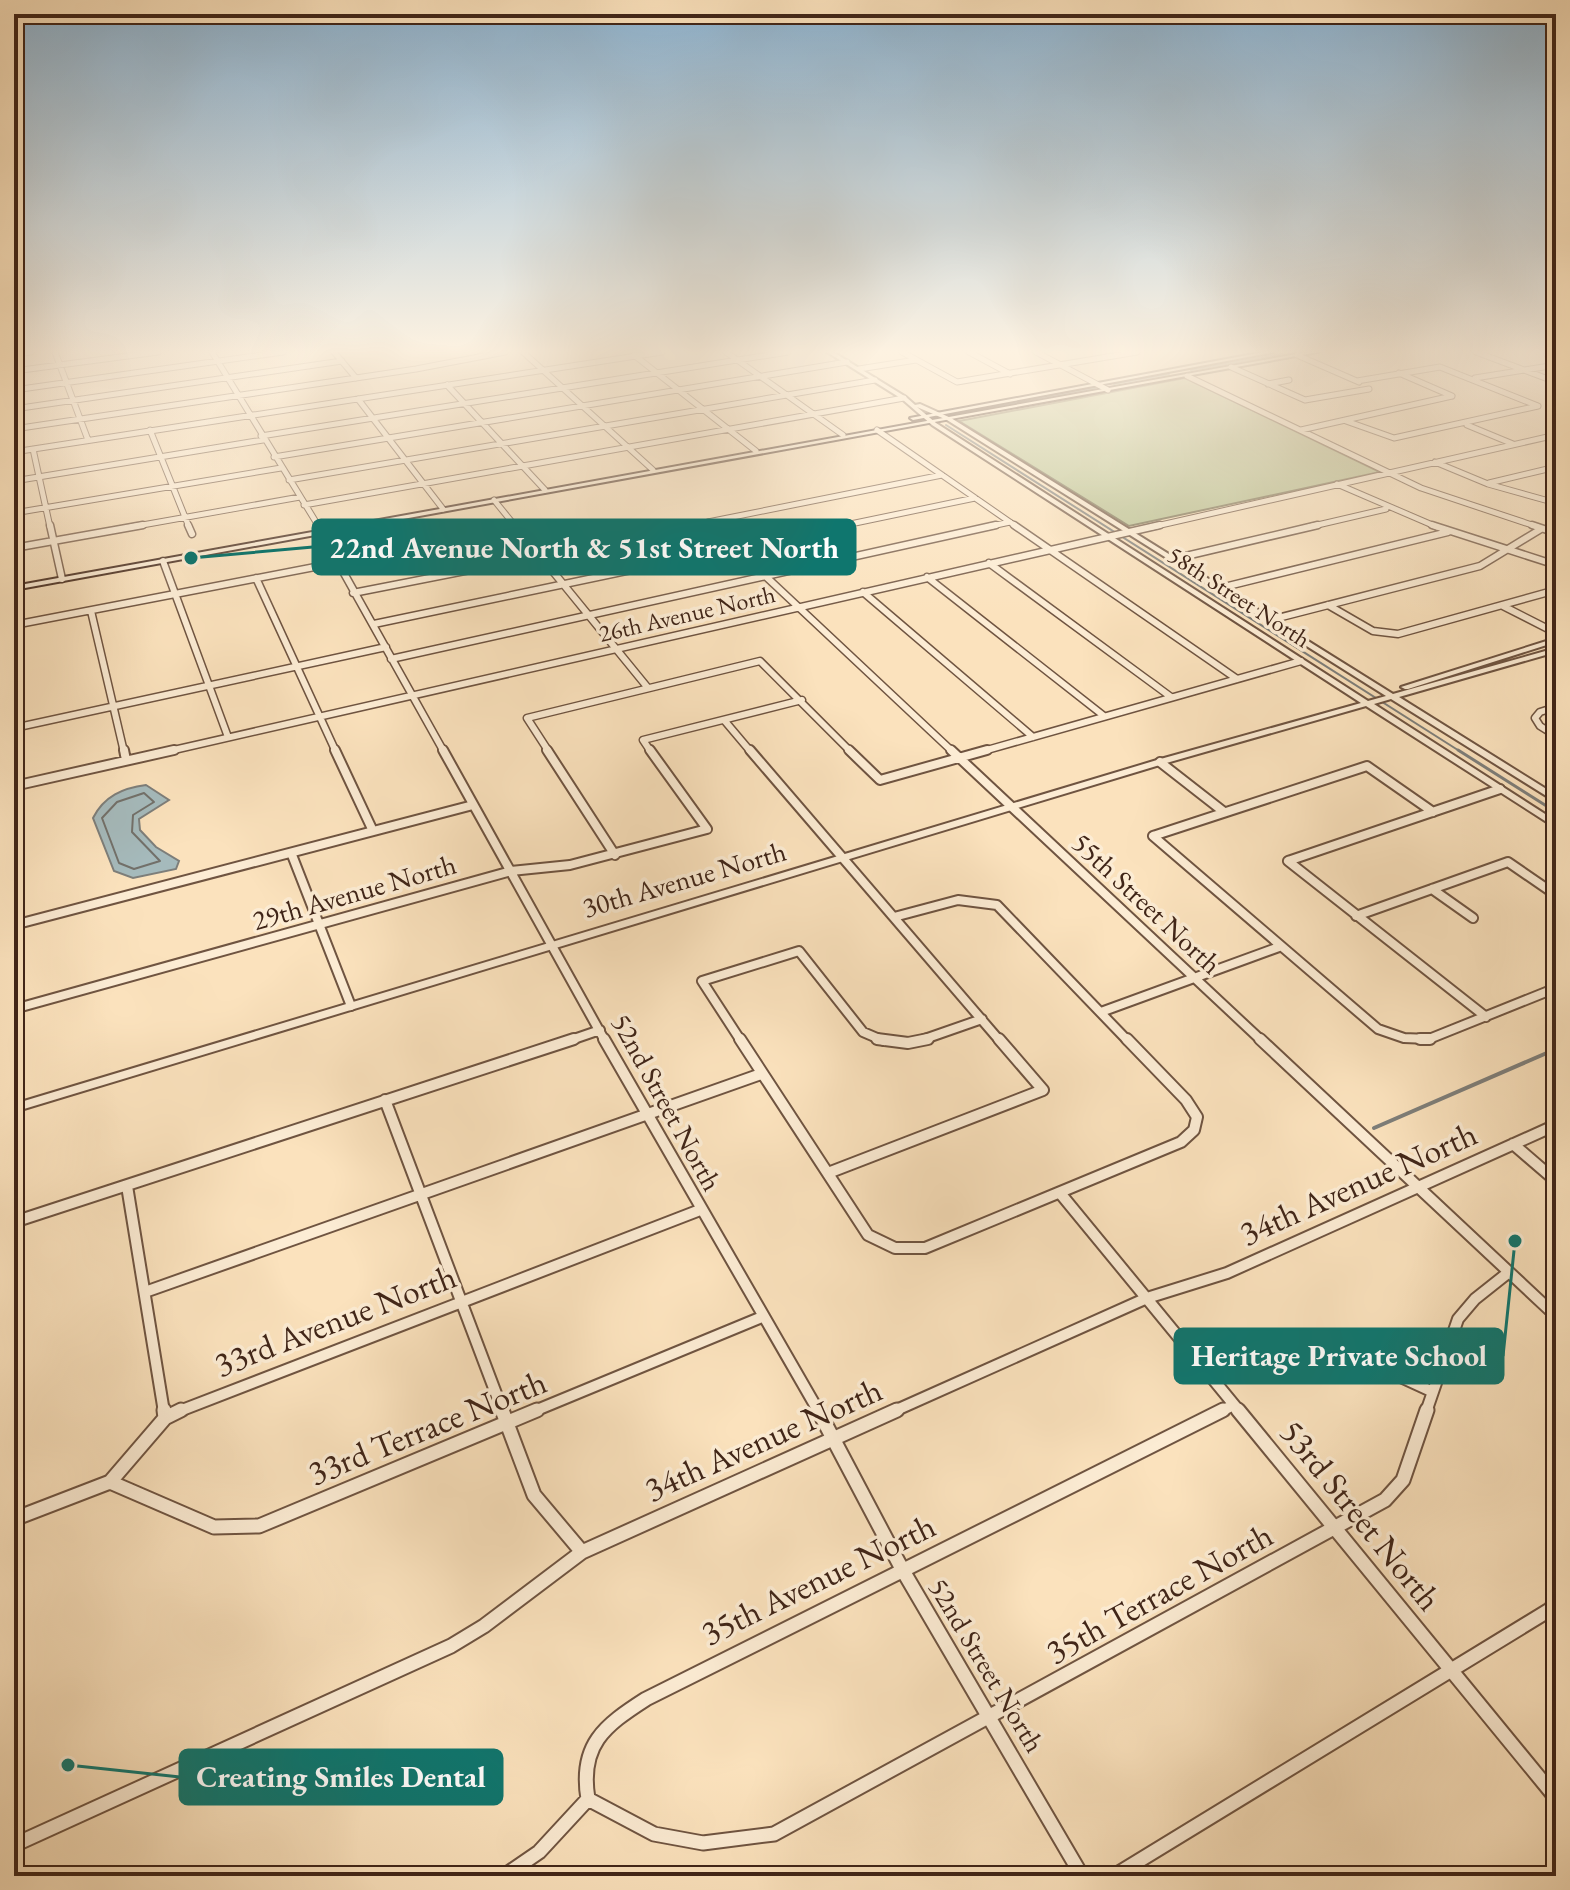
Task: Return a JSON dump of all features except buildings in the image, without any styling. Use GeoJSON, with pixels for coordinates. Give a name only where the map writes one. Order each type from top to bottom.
{"type":"FeatureCollection","features":[{"type":"Feature","properties":{"kind":"main road"},"geometry":{"type":"LineString","coordinates":[[14,588],[815,440]]}},
{"type":"Feature","properties":{"kind":"street"},"geometry":{"type":"LineString","coordinates":[[14,452],[87,440]]}},
{"type":"Feature","properties":{"kind":"street"},"geometry":{"type":"LineString","coordinates":[[154,440],[192,534]]}},
{"type":"Feature","properties":{"kind":"street"},"geometry":{"type":"LineString","coordinates":[[14,481],[250,440]]}},
{"type":"Feature","properties":{"kind":"street","name":"52nd Street North"},"geometry":{"type":"LineString","coordinates":[[263,440],[321,531],[700,1210],[834,1438],[902,1569],[1082,1876]]}},
{"type":"Feature","properties":{"kind":"street"},"geometry":{"type":"LineString","coordinates":[[274,457],[375,440]]}},
{"type":"Feature","properties":{"kind":"street"},"geometry":{"type":"LineString","coordinates":[[390,440],[443,509]]}},
{"type":"Feature","properties":{"kind":"street"},"geometry":{"type":"LineString","coordinates":[[498,440],[545,490]]}},
{"type":"Feature","properties":{"kind":"street"},"geometry":{"type":"LineString","coordinates":[[289,480],[524,440]]}},
{"type":"Feature","properties":{"kind":"street"},"geometry":{"type":"LineString","coordinates":[[621,440],[653,470]]}},
{"type":"Feature","properties":{"kind":"street"},"geometry":{"type":"LineString","coordinates":[[304,505],[666,440]]}},
{"type":"Feature","properties":{"kind":"street"},"geometry":{"type":"LineString","coordinates":[[743,440],[756,451]]}},
{"type":"Feature","properties":{"kind":"street"},"geometry":{"type":"LineString","coordinates":[[892,440],[1237,679]]}},
{"type":"Feature","properties":{"kind":"street","name":"58th Street North"},"geometry":{"type":"LineString","coordinates":[[962,440],[1556,825]]}},
{"type":"Feature","properties":{"kind":"street","name":"58th Street North"},"geometry":{"type":"LineString","coordinates":[[983,440],[1556,799]]}},
{"type":"Feature","properties":{"kind":"street"},"geometry":{"type":"LineString","coordinates":[[1321,440],[1462,504],[1556,533]]}},
{"type":"Feature","properties":{"kind":"street"},"geometry":{"type":"LineString","coordinates":[[1503,440],[1514,445]]}},
{"type":"Feature","properties":{"kind":"street","name":"26th Avenue North"},"geometry":{"type":"LineString","coordinates":[[14,786],[1534,440]]}},
{"type":"Feature","properties":{"kind":"street"},"geometry":{"type":"LineString","coordinates":[[33,449],[62,579]]}},
{"type":"Feature","properties":{"kind":"street"},"geometry":{"type":"LineString","coordinates":[[1434,462],[1488,484],[1554,503]]}},
{"type":"Feature","properties":{"kind":"street"},"geometry":{"type":"LineString","coordinates":[[1488,484],[1556,467]]}},
{"type":"Feature","properties":{"kind":"street"},"geometry":{"type":"LineString","coordinates":[[14,513],[281,468]]}},
{"type":"Feature","properties":{"kind":"street","name":"55th Street North"},"geometry":{"type":"LineString","coordinates":[[942,475],[708,522],[1556,1316]]}},
{"type":"Feature","properties":{"kind":"street"},"geometry":{"type":"LineString","coordinates":[[1337,484],[1448,532],[1556,565]]}},
{"type":"Feature","properties":{"kind":"street"},"geometry":{"type":"LineString","coordinates":[[14,548],[300,497]]}},
{"type":"Feature","properties":{"kind":"street"},"geometry":{"type":"LineString","coordinates":[[374,624],[975,498]]}},
{"type":"Feature","properties":{"kind":"street"},"geometry":{"type":"LineString","coordinates":[[494,500],[537,557],[648,688]]}},
{"type":"Feature","properties":{"kind":"street"},"geometry":{"type":"LineString","coordinates":[[1173,559],[1388,508]]}},
{"type":"Feature","properties":{"kind":"street"},"geometry":{"type":"LineString","coordinates":[[391,659],[1010,522]]}},
{"type":"Feature","properties":{"kind":"street"},"geometry":{"type":"LineString","coordinates":[[14,625],[517,528]]}},
{"type":"Feature","properties":{"kind":"street"},"geometry":{"type":"LineString","coordinates":[[1270,620],[1480,566],[1541,529]]}},
{"type":"Feature","properties":{"kind":"street"},"geometry":{"type":"LineString","coordinates":[[1220,588],[1448,532]]}},
{"type":"Feature","properties":{"kind":"street"},"geometry":{"type":"LineString","coordinates":[[353,593],[537,557]]}},
{"type":"Feature","properties":{"kind":"street"},"geometry":{"type":"LineString","coordinates":[[163,561],[228,737]]}},
{"type":"Feature","properties":{"kind":"street"},"geometry":{"type":"LineString","coordinates":[[989,563],[1171,697]]}},
{"type":"Feature","properties":{"kind":"street"},"geometry":{"type":"LineString","coordinates":[[927,577],[1104,716]]}},
{"type":"Feature","properties":{"kind":"street"},"geometry":{"type":"LineString","coordinates":[[256,578],[373,831]]}},
{"type":"Feature","properties":{"kind":"street"},"geometry":{"type":"LineString","coordinates":[[1328,605],[1373,631],[1398,634],[1556,590]]}},
{"type":"Feature","properties":{"kind":"street"},"geometry":{"type":"LineString","coordinates":[[863,592],[1033,737]]}},
{"type":"Feature","properties":{"kind":"street"},"geometry":{"type":"LineString","coordinates":[[1502,605],[1556,633]]}},
{"type":"Feature","properties":{"kind":"street"},"geometry":{"type":"LineString","coordinates":[[91,611],[126,760]]}},
{"type":"Feature","properties":{"kind":"street"},"geometry":{"type":"LineString","coordinates":[[1386,695],[1430,678],[1556,640]]}},
{"type":"Feature","properties":{"kind":"street"},"geometry":{"type":"LineString","coordinates":[[14,728],[386,647]]}},
{"type":"Feature","properties":{"kind":"street"},"geometry":{"type":"LineString","coordinates":[[1386,695],[1440,684],[1556,650]]}},
{"type":"Feature","properties":{"kind":"street"},"geometry":{"type":"LineString","coordinates":[[615,855],[527,718],[760,661],[880,780],[1301,661]]}},
{"type":"Feature","properties":{"kind":"street"},"geometry":{"type":"LineString","coordinates":[[14,664],[17,679],[14,686]]}},
{"type":"Feature","properties":{"kind":"street","name":"30th Avenue North"},"geometry":{"type":"LineString","coordinates":[[14,1108],[1386,695]]}},
{"type":"Feature","properties":{"kind":"street"},"geometry":{"type":"LineString","coordinates":[[802,700],[724,720],[1043,1090],[828,1173]]}},
{"type":"Feature","properties":{"kind":"street"},"geometry":{"type":"LineString","coordinates":[[1556,707],[1540,712],[1535,718],[1540,726],[1556,736]]}},
{"type":"Feature","properties":{"kind":"street","name":"29th Avenue North"},"geometry":{"type":"LineString","coordinates":[[14,1009],[511,871],[570,865],[707,829],[643,740],[724,720]]}},
{"type":"Feature","properties":{"kind":"street"},"geometry":{"type":"LineString","coordinates":[[1160,762],[1224,812]]}},
{"type":"Feature","properties":{"kind":"street"},"geometry":{"type":"LineString","coordinates":[[1433,812],[1367,766],[1153,836],[1378,1029],[1404,1038],[1429,1039],[1556,988]]}},
{"type":"Feature","properties":{"kind":"street"},"geometry":{"type":"LineString","coordinates":[[1486,1017],[1288,861],[1500,789]]}},
{"type":"Feature","properties":{"kind":"street"},"geometry":{"type":"LineString","coordinates":[[14,925],[292,855],[473,805]]}},
{"type":"Feature","properties":{"kind":"street"},"geometry":{"type":"LineString","coordinates":[[292,855],[351,1006]]}},
{"type":"Feature","properties":{"kind":"street"},"geometry":{"type":"LineString","coordinates":[[1356,916],[1508,862],[1556,895]]}},
{"type":"Feature","properties":{"kind":"street"},"geometry":{"type":"LineString","coordinates":[[1432,889],[1473,918]]}},
{"type":"Feature","properties":{"kind":"street"},"geometry":{"type":"LineString","coordinates":[[894,917],[954,899],[984,900],[997,905],[1186,1100],[1197,1117],[1194,1130],[1181,1142],[925,1248],[895,1248],[868,1235],[702,981],[799,951],[863,1032],[878,1041],[896,1045],[917,1042],[982,1019]]}},
{"type":"Feature","properties":{"kind":"street"},"geometry":{"type":"LineString","coordinates":[[1101,1012],[1279,947]]}},
{"type":"Feature","properties":{"kind":"street"},"geometry":{"type":"LineString","coordinates":[[14,1222],[600,1030]]}},
{"type":"Feature","properties":{"kind":"street"},"geometry":{"type":"LineString","coordinates":[[145,1292],[761,1074]]}},
{"type":"Feature","properties":{"kind":"street"},"geometry":{"type":"LineString","coordinates":[[385,1100],[534,1495],[582,1552]]}},
{"type":"Feature","properties":{"kind":"street","name":"34th Avenue North"},"geometry":{"type":"LineString","coordinates":[[14,1845],[451,1646],[484,1626],[582,1552],[1147,1298],[1227,1273],[1556,1125]]}},
{"type":"Feature","properties":{"kind":"street"},"geometry":{"type":"LineString","coordinates":[[1513,1144],[1556,1181]]}},
{"type":"Feature","properties":{"kind":"street"},"geometry":{"type":"LineString","coordinates":[[127,1186],[165,1418]]}},
{"type":"Feature","properties":{"kind":"street","name":"53rd Street North"},"geometry":{"type":"LineString","coordinates":[[1060,1193],[1556,1798]]}},
{"type":"Feature","properties":{"kind":"street","name":"33rd Avenue North"},"geometry":{"type":"LineString","coordinates":[[14,1519],[110,1482],[165,1418],[700,1210]]}},
{"type":"Feature","properties":{"kind":"street","name":"35th Terrace North"},"geometry":{"type":"LineString","coordinates":[[588,1799],[654,1834],[703,1843],[746,1840],[788,1827],[992,1718],[1385,1500],[1403,1480],[1458,1319],[1475,1299],[1509,1272]]}},
{"type":"Feature","properties":{"kind":"street","name":"33rd Terrace North"},"geometry":{"type":"LineString","coordinates":[[110,1482],[214,1527],[259,1526],[762,1317]]}},
{"type":"Feature","properties":{"kind":"street"},"geometry":{"type":"LineString","coordinates":[[1368,1362],[1431,1391]]}},
{"type":"Feature","properties":{"kind":"street","name":"35th Avenue North"},"geometry":{"type":"LineString","coordinates":[[588,1799],[583,1770],[587,1760],[592,1749],[624,1712],[672,1683],[1234,1405]]}},
{"type":"Feature","properties":{"kind":"street"},"geometry":{"type":"LineString","coordinates":[[1114,1876],[1554,1607]]}},
{"type":"Feature","properties":{"kind":"street"},"geometry":{"type":"LineString","coordinates":[[504,1876],[522,1867],[557,1836],[588,1799]]}},
{"type":"Feature","properties":{"kind":"green space"},"geometry":{"type":"Polygon","coordinates":[[[990,440],[1314,440],[1380,472],[1129,526],[990,440]]]}},
{"type":"Feature","properties":{"kind":"water"},"geometry":{"type":"Polygon","coordinates":[[[146,785],[169,800],[139,819],[140,830],[156,847],[179,861],[176,869],[133,878],[114,871],[93,818],[97,810],[115,794],[146,785]]]}},
{"type":"Feature","properties":{"kind":"waterway"},"geometry":{"type":"LineString","coordinates":[[970,440],[1461,752]]}},
{"type":"Feature","properties":{"kind":"waterway"},"geometry":{"type":"LineString","coordinates":[[1458,750],[1556,812]]}},
{"type":"Feature","properties":{"kind":"waterway"},"geometry":{"type":"LineString","coordinates":[[1374,1128],[1556,1049]]}},
{"type":"Feature","properties":{"kind":"place","name":"22nd Avenue North & 51st Street North"},"geometry":{"type":"Point","coordinates":[191,558]}},
{"type":"Feature","properties":{"kind":"place","name":"Heritage Private School"},"geometry":{"type":"Point","coordinates":[1515,1241]}},
{"type":"Feature","properties":{"kind":"place","name":"Creating Smiles Dental"},"geometry":{"type":"Point","coordinates":[68,1765]}}]}
